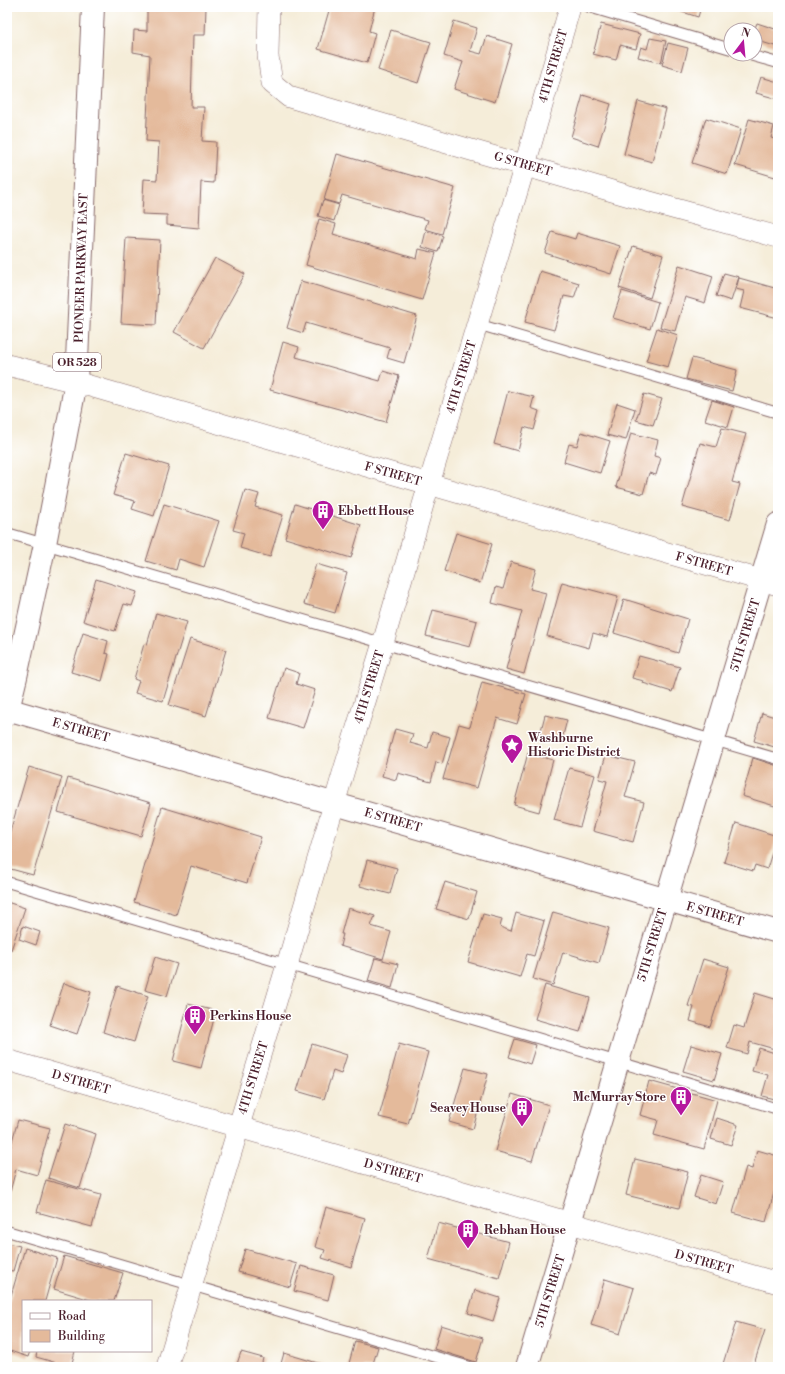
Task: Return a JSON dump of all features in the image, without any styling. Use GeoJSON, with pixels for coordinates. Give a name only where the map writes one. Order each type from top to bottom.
{"type":"FeatureCollection","features":[{"type":"Feature","properties":{"kind":"street","name":"PIONEER PARKWAY EAST"},"geometry":{"type":"LineString","coordinates":[[7,711],[45,544],[76,382],[93,7]]}},
{"type":"Feature","properties":{"kind":"street","name":"G STREET"},"geometry":{"type":"LineString","coordinates":[[269,7],[268,56],[272,83],[290,97],[778,237]]}},
{"type":"Feature","properties":{"kind":"street","name":"4TH STREET"},"geometry":{"type":"LineString","coordinates":[[167,1367],[525,165],[570,7]]}},
{"type":"Feature","properties":{"kind":"street","name":"F STREET"},"geometry":{"type":"LineString","coordinates":[[7,364],[76,382],[770,583]]}},
{"type":"Feature","properties":{"kind":"street","name":"5TH STREET"},"geometry":{"type":"LineString","coordinates":[[527,1367],[713,741],[770,583],[778,524]]}},
{"type":"Feature","properties":{"kind":"street","name":"E STREET"},"geometry":{"type":"LineString","coordinates":[[7,711],[334,803],[778,932]]}},
{"type":"Feature","properties":{"kind":"street","name":"D STREET"},"geometry":{"type":"LineString","coordinates":[[7,1060],[778,1283]]}},
{"type":"Feature","properties":{"kind":"lane"},"geometry":{"type":"LineString","coordinates":[[589,7],[723,48]]}},
{"type":"Feature","properties":{"kind":"lane"},"geometry":{"type":"LineString","coordinates":[[763,59],[778,63]]}},
{"type":"Feature","properties":{"kind":"lane"},"geometry":{"type":"LineString","coordinates":[[477,324],[778,414]]}},
{"type":"Feature","properties":{"kind":"lane"},"geometry":{"type":"LineString","coordinates":[[7,532],[778,759]]}},
{"type":"Feature","properties":{"kind":"lane"},"geometry":{"type":"LineString","coordinates":[[7,882],[778,1109]]}},
{"type":"Feature","properties":{"kind":"lane"},"geometry":{"type":"LineString","coordinates":[[7,1231],[470,1367]]}},
{"type":"Feature","properties":{"kind":"building"},"geometry":{"type":"Polygon","coordinates":[[[147,7],[206,7],[205,35],[193,35],[191,107],[204,107],[202,141],[216,142],[214,183],[201,182],[199,228],[167,225],[167,215],[142,214],[144,179],[157,180],[159,142],[146,141],[150,55],[133,52],[134,30],[147,31],[147,7]]]}},
{"type":"Feature","properties":{"kind":"building"},"geometry":{"type":"Polygon","coordinates":[[[330,7],[375,7],[369,31],[375,33],[367,63],[318,49],[330,7]]]}},
{"type":"Feature","properties":{"kind":"building"},"geometry":{"type":"Polygon","coordinates":[[[667,7],[701,7],[698,17],[667,7]]]}},
{"type":"Feature","properties":{"kind":"building"},"geometry":{"type":"Polygon","coordinates":[[[454,21],[477,28],[470,51],[481,54],[487,36],[512,44],[495,102],[454,89],[463,62],[444,56],[454,21]]]}},
{"type":"Feature","properties":{"kind":"building"},"geometry":{"type":"Polygon","coordinates":[[[601,24],[640,34],[636,49],[620,45],[616,60],[593,54],[601,24]]]}},
{"type":"Feature","properties":{"kind":"building"},"geometry":{"type":"Polygon","coordinates":[[[763,25],[778,30],[778,47],[763,42],[763,25]]]}},
{"type":"Feature","properties":{"kind":"building"},"geometry":{"type":"Polygon","coordinates":[[[391,30],[431,42],[418,83],[378,70],[391,30]]]}},
{"type":"Feature","properties":{"kind":"building"},"geometry":{"type":"Polygon","coordinates":[[[650,38],[666,41],[661,63],[638,57],[641,47],[647,49],[650,38]]]}},
{"type":"Feature","properties":{"kind":"building"},"geometry":{"type":"Polygon","coordinates":[[[668,43],[688,48],[682,71],[662,65],[668,43]]]}},
{"type":"Feature","properties":{"kind":"building"},"geometry":{"type":"Polygon","coordinates":[[[761,77],[778,82],[778,99],[756,93],[761,77]]]}},
{"type":"Feature","properties":{"kind":"building"},"geometry":{"type":"Polygon","coordinates":[[[583,95],[611,104],[598,146],[571,137],[583,95]]]}},
{"type":"Feature","properties":{"kind":"building"},"geometry":{"type":"Polygon","coordinates":[[[638,101],[666,109],[652,162],[624,154],[638,101]]]}},
{"type":"Feature","properties":{"kind":"building"},"geometry":{"type":"Polygon","coordinates":[[[706,118],[741,129],[727,174],[692,163],[706,118]]]}},
{"type":"Feature","properties":{"kind":"building"},"geometry":{"type":"Polygon","coordinates":[[[749,119],[774,126],[771,138],[778,140],[778,165],[775,177],[735,165],[749,119]]]}},
{"type":"Feature","properties":{"kind":"building"},"geometry":{"type":"Polygon","coordinates":[[[337,154],[455,188],[442,234],[425,229],[428,220],[342,195],[339,204],[324,200],[337,154]]]}},
{"type":"Feature","properties":{"kind":"building"},"geometry":{"type":"Polygon","coordinates":[[[323,200],[339,205],[334,221],[318,216],[323,200]]]}},
{"type":"Feature","properties":{"kind":"building"},"geometry":{"type":"Polygon","coordinates":[[[319,219],[336,224],[333,234],[417,259],[419,249],[436,253],[422,300],[306,265],[319,219]]]}},
{"type":"Feature","properties":{"kind":"building"},"geometry":{"type":"Polygon","coordinates":[[[426,231],[443,236],[438,252],[422,247],[426,231]]]}},
{"type":"Feature","properties":{"kind":"building"},"geometry":{"type":"Polygon","coordinates":[[[552,232],[575,239],[577,233],[620,246],[611,274],[545,253],[552,232]]]}},
{"type":"Feature","properties":{"kind":"building"},"geometry":{"type":"Polygon","coordinates":[[[126,238],[160,240],[156,325],[121,323],[126,238]]]}},
{"type":"Feature","properties":{"kind":"building"},"geometry":{"type":"Polygon","coordinates":[[[633,246],[663,255],[650,298],[619,288],[633,246]]]}},
{"type":"Feature","properties":{"kind":"building"},"geometry":{"type":"Polygon","coordinates":[[[215,258],[245,274],[204,348],[174,332],[215,258]]]}},
{"type":"Feature","properties":{"kind":"building"},"geometry":{"type":"Polygon","coordinates":[[[679,265],[713,276],[705,303],[685,297],[675,331],[660,327],[679,265]]]}},
{"type":"Feature","properties":{"kind":"building"},"geometry":{"type":"Polygon","coordinates":[[[540,271],[579,283],[574,298],[564,296],[554,330],[525,322],[540,271]]]}},
{"type":"Feature","properties":{"kind":"building"},"geometry":{"type":"Polygon","coordinates":[[[724,273],[739,277],[731,301],[716,296],[724,273]]]}},
{"type":"Feature","properties":{"kind":"building"},"geometry":{"type":"Polygon","coordinates":[[[739,278],[778,289],[778,318],[740,308],[744,291],[736,289],[739,278]]]}},
{"type":"Feature","properties":{"kind":"building"},"geometry":{"type":"Polygon","coordinates":[[[301,281],[417,316],[404,363],[387,358],[390,348],[306,323],[303,333],[287,328],[301,281]]]}},
{"type":"Feature","properties":{"kind":"building"},"geometry":{"type":"Polygon","coordinates":[[[622,291],[658,302],[650,329],[613,318],[622,291]]]}},
{"type":"Feature","properties":{"kind":"building"},"geometry":{"type":"Polygon","coordinates":[[[657,328],[678,335],[668,367],[646,361],[657,328]]]}},
{"type":"Feature","properties":{"kind":"building"},"geometry":{"type":"Polygon","coordinates":[[[283,342],[299,347],[296,357],[380,381],[383,371],[399,376],[386,422],[270,390],[283,342]]]}},
{"type":"Feature","properties":{"kind":"building"},"geometry":{"type":"Polygon","coordinates":[[[692,358],[737,370],[732,391],[686,379],[692,358]]]}},
{"type":"Feature","properties":{"kind":"building"},"geometry":{"type":"Polygon","coordinates":[[[508,391],[534,397],[531,408],[539,411],[534,430],[524,427],[518,451],[494,444],[508,391]]]}},
{"type":"Feature","properties":{"kind":"building"},"geometry":{"type":"Polygon","coordinates":[[[644,394],[662,399],[653,425],[636,420],[644,394]]]}},
{"type":"Feature","properties":{"kind":"building"},"geometry":{"type":"Polygon","coordinates":[[[712,400],[734,407],[728,427],[705,420],[712,400]]]}},
{"type":"Feature","properties":{"kind":"building"},"geometry":{"type":"Polygon","coordinates":[[[617,403],[635,409],[626,440],[607,435],[617,403]]]}},
{"type":"Feature","properties":{"kind":"building"},"geometry":{"type":"Polygon","coordinates":[[[722,428],[746,434],[732,482],[740,484],[730,520],[682,507],[700,443],[716,447],[722,428]]]}},
{"type":"Feature","properties":{"kind":"building"},"geometry":{"type":"Polygon","coordinates":[[[581,432],[610,441],[600,473],[564,462],[569,444],[577,446],[581,432]]]}},
{"type":"Feature","properties":{"kind":"building"},"geometry":{"type":"Polygon","coordinates":[[[631,433],[658,440],[654,456],[661,458],[656,475],[649,473],[643,494],[616,487],[631,433]]]}},
{"type":"Feature","properties":{"kind":"building"},"geometry":{"type":"Polygon","coordinates":[[[126,453],[169,466],[154,516],[132,509],[135,501],[113,495],[126,453]]]}},
{"type":"Feature","properties":{"kind":"building"},"geometry":{"type":"Polygon","coordinates":[[[245,490],[259,494],[255,507],[283,515],[270,557],[240,548],[244,533],[233,530],[245,490]]]}},
{"type":"Feature","properties":{"kind":"building"},"geometry":{"type":"Polygon","coordinates":[[[164,504],[219,521],[204,567],[179,559],[176,570],[146,561],[164,504]]]}},
{"type":"Feature","properties":{"kind":"building","name":"Ebbett House"},"geometry":{"type":"Polygon","coordinates":[[[295,504],[361,525],[351,558],[285,538],[295,504]]]}},
{"type":"Feature","properties":{"kind":"building"},"geometry":{"type":"Polygon","coordinates":[[[456,533],[492,544],[480,583],[444,571],[456,533]]]}},
{"type":"Feature","properties":{"kind":"building"},"geometry":{"type":"Polygon","coordinates":[[[511,562],[536,569],[530,589],[546,593],[524,674],[506,669],[522,611],[492,603],[496,587],[503,589],[511,562]]]}},
{"type":"Feature","properties":{"kind":"building"},"geometry":{"type":"Polygon","coordinates":[[[316,564],[347,573],[335,613],[304,604],[316,564]]]}},
{"type":"Feature","properties":{"kind":"building"},"geometry":{"type":"Polygon","coordinates":[[[96,579],[137,592],[132,606],[124,604],[115,631],[83,621],[96,579]]]}},
{"type":"Feature","properties":{"kind":"building"},"geometry":{"type":"Polygon","coordinates":[[[562,582],[618,597],[607,637],[593,633],[589,648],[547,636],[562,582]]]}},
{"type":"Feature","properties":{"kind":"building"},"geometry":{"type":"Polygon","coordinates":[[[624,599],[688,619],[678,653],[614,633],[624,599]]]}},
{"type":"Feature","properties":{"kind":"building"},"geometry":{"type":"Polygon","coordinates":[[[433,610],[477,621],[470,647],[426,636],[433,610]]]}},
{"type":"Feature","properties":{"kind":"building"},"geometry":{"type":"Polygon","coordinates":[[[156,613],[187,622],[163,701],[135,693],[139,681],[134,679],[144,644],[147,645],[156,613]]]}},
{"type":"Feature","properties":{"kind":"building"},"geometry":{"type":"Polygon","coordinates":[[[83,633],[108,641],[105,653],[109,654],[102,681],[71,672],[83,633]]]}},
{"type":"Feature","properties":{"kind":"building"},"geometry":{"type":"Polygon","coordinates":[[[190,639],[226,650],[206,716],[169,705],[190,639]]]}},
{"type":"Feature","properties":{"kind":"building"},"geometry":{"type":"Polygon","coordinates":[[[639,656],[680,667],[672,692],[632,678],[639,656]]]}},
{"type":"Feature","properties":{"kind":"building"},"geometry":{"type":"Polygon","coordinates":[[[284,668],[299,673],[296,684],[315,690],[303,728],[269,718],[284,668]]]}},
{"type":"Feature","properties":{"kind":"building"},"geometry":{"type":"Polygon","coordinates":[[[482,682],[526,694],[517,724],[497,718],[477,788],[443,779],[459,724],[470,727],[482,682]]]}},
{"type":"Feature","properties":{"kind":"building"},"geometry":{"type":"Polygon","coordinates":[[[762,713],[778,718],[778,748],[754,741],[762,713]]]}},
{"type":"Feature","properties":{"kind":"building"},"geometry":{"type":"Polygon","coordinates":[[[545,715],[567,720],[561,743],[539,738],[545,715]]]}},
{"type":"Feature","properties":{"kind":"building"},"geometry":{"type":"Polygon","coordinates":[[[395,729],[413,734],[410,743],[428,748],[432,732],[450,737],[442,764],[436,762],[431,782],[398,773],[396,780],[382,776],[395,729]]]}},
{"type":"Feature","properties":{"kind":"building"},"geometry":{"type":"Polygon","coordinates":[[[528,753],[553,760],[539,812],[514,805],[528,753]]]}},
{"type":"Feature","properties":{"kind":"building"},"geometry":{"type":"Polygon","coordinates":[[[606,755],[635,762],[625,797],[644,802],[633,842],[593,831],[607,781],[599,779],[606,755]]]}},
{"type":"Feature","properties":{"kind":"building"},"geometry":{"type":"Polygon","coordinates":[[[753,758],[778,766],[778,807],[742,796],[753,758]]]}},
{"type":"Feature","properties":{"kind":"building"},"geometry":{"type":"Polygon","coordinates":[[[29,767],[62,777],[33,875],[7,868],[7,842],[29,767]]]}},
{"type":"Feature","properties":{"kind":"building"},"geometry":{"type":"Polygon","coordinates":[[[569,768],[595,775],[580,827],[554,820],[569,768]]]}},
{"type":"Feature","properties":{"kind":"building"},"geometry":{"type":"Polygon","coordinates":[[[68,778],[151,803],[141,836],[58,812],[68,778]]]}},
{"type":"Feature","properties":{"kind":"building"},"geometry":{"type":"Polygon","coordinates":[[[162,807],[261,837],[247,883],[191,866],[176,915],[134,902],[162,807]]]}},
{"type":"Feature","properties":{"kind":"building"},"geometry":{"type":"Polygon","coordinates":[[[736,823],[777,836],[767,869],[755,865],[753,871],[724,862],[736,823]]]}},
{"type":"Feature","properties":{"kind":"building"},"geometry":{"type":"Polygon","coordinates":[[[367,860],[397,868],[390,894],[360,886],[367,860]]]}},
{"type":"Feature","properties":{"kind":"building"},"geometry":{"type":"Polygon","coordinates":[[[445,882],[477,892],[469,919],[436,909],[445,882]]]}},
{"type":"Feature","properties":{"kind":"building"},"geometry":{"type":"Polygon","coordinates":[[[7,902],[25,908],[11,950],[7,949],[7,902]]]}},
{"type":"Feature","properties":{"kind":"building"},"geometry":{"type":"Polygon","coordinates":[[[348,908],[375,916],[371,926],[391,932],[383,959],[340,946],[343,934],[341,934],[348,908]]]}},
{"type":"Feature","properties":{"kind":"building"},"geometry":{"type":"Polygon","coordinates":[[[553,912],[609,928],[599,963],[563,952],[553,985],[533,979],[553,912]]]}},
{"type":"Feature","properties":{"kind":"building"},"geometry":{"type":"Polygon","coordinates":[[[516,913],[544,921],[534,956],[527,954],[520,977],[468,962],[483,914],[502,919],[500,927],[511,931],[516,913]]]}},
{"type":"Feature","properties":{"kind":"building"},"geometry":{"type":"Polygon","coordinates":[[[23,926],[40,932],[36,945],[19,939],[23,926]]]}},
{"type":"Feature","properties":{"kind":"building"},"geometry":{"type":"Polygon","coordinates":[[[155,957],[177,964],[167,996],[145,990],[155,957]]]}},
{"type":"Feature","properties":{"kind":"building"},"geometry":{"type":"Polygon","coordinates":[[[375,958],[398,964],[392,988],[368,981],[375,958]]]}},
{"type":"Feature","properties":{"kind":"building"},"geometry":{"type":"Polygon","coordinates":[[[703,959],[729,967],[710,1027],[690,1021],[694,1007],[688,1006],[703,959]]]}},
{"type":"Feature","properties":{"kind":"building"},"geometry":{"type":"Polygon","coordinates":[[[64,983],[91,992],[77,1034],[50,1025],[64,983]]]}},
{"type":"Feature","properties":{"kind":"building"},"geometry":{"type":"Polygon","coordinates":[[[545,985],[590,998],[580,1032],[535,1019],[545,985]]]}},
{"type":"Feature","properties":{"kind":"building"},"geometry":{"type":"Polygon","coordinates":[[[117,986],[148,996],[134,1042],[103,1032],[117,986]]]}},
{"type":"Feature","properties":{"kind":"building"},"geometry":{"type":"Polygon","coordinates":[[[755,993],[778,1000],[778,1050],[750,1042],[747,1054],[727,1048],[734,1025],[744,1028],[755,993]]]}},
{"type":"Feature","properties":{"kind":"building","name":"Perkins House"},"geometry":{"type":"Polygon","coordinates":[[[188,1004],[216,1011],[201,1068],[173,1061],[188,1004]]]}},
{"type":"Feature","properties":{"kind":"building"},"geometry":{"type":"Polygon","coordinates":[[[515,1039],[536,1045],[530,1064],[509,1057],[515,1039]]]}},
{"type":"Feature","properties":{"kind":"building"},"geometry":{"type":"Polygon","coordinates":[[[312,1044],[347,1055],[341,1074],[333,1071],[324,1099],[297,1091],[312,1044]]]}},
{"type":"Feature","properties":{"kind":"building"},"geometry":{"type":"Polygon","coordinates":[[[399,1044],[428,1052],[408,1124],[379,1117],[399,1044]]]}},
{"type":"Feature","properties":{"kind":"building"},"geometry":{"type":"Polygon","coordinates":[[[691,1045],[722,1054],[714,1080],[683,1071],[691,1045]]]}},
{"type":"Feature","properties":{"kind":"building"},"geometry":{"type":"Polygon","coordinates":[[[759,1048],[778,1054],[778,1100],[762,1096],[768,1075],[752,1071],[759,1048]]]}},
{"type":"Feature","properties":{"kind":"building"},"geometry":{"type":"Polygon","coordinates":[[[465,1068],[488,1074],[473,1129],[449,1122],[465,1068]]]}},
{"type":"Feature","properties":{"kind":"building","name":"McMurray Store"},"geometry":{"type":"Polygon","coordinates":[[[649,1081],[717,1100],[704,1149],[654,1135],[658,1120],[640,1115],[649,1081]]]}},
{"type":"Feature","properties":{"kind":"building","name":"Seavey House"},"geometry":{"type":"Polygon","coordinates":[[[512,1094],[549,1105],[532,1161],[495,1151],[512,1094]]]}},
{"type":"Feature","properties":{"kind":"building"},"geometry":{"type":"Polygon","coordinates":[[[717,1118],[738,1125],[731,1145],[711,1139],[717,1118]]]}},
{"type":"Feature","properties":{"kind":"building"},"geometry":{"type":"Polygon","coordinates":[[[18,1120],[50,1128],[37,1175],[16,1169],[10,1192],[7,1192],[7,1159],[18,1120]]]}},
{"type":"Feature","properties":{"kind":"building"},"geometry":{"type":"Polygon","coordinates":[[[65,1124],[96,1134],[80,1188],[48,1178],[65,1124]]]}},
{"type":"Feature","properties":{"kind":"building"},"geometry":{"type":"Polygon","coordinates":[[[757,1150],[778,1156],[778,1178],[766,1222],[733,1213],[746,1167],[752,1169],[757,1150]]]}},
{"type":"Feature","properties":{"kind":"building"},"geometry":{"type":"Polygon","coordinates":[[[635,1159],[688,1172],[679,1208],[626,1195],[635,1159]]]}},
{"type":"Feature","properties":{"kind":"building"},"geometry":{"type":"Polygon","coordinates":[[[701,1175],[723,1182],[716,1204],[694,1197],[701,1175]]]}},
{"type":"Feature","properties":{"kind":"building"},"geometry":{"type":"Polygon","coordinates":[[[46,1180],[101,1195],[92,1227],[37,1212],[46,1180]]]}},
{"type":"Feature","properties":{"kind":"building"},"geometry":{"type":"Polygon","coordinates":[[[326,1207],[365,1218],[351,1267],[322,1258],[325,1250],[315,1247],[326,1207]]]}},
{"type":"Feature","properties":{"kind":"building","name":"Rebhan House"},"geometry":{"type":"Polygon","coordinates":[[[438,1223],[509,1242],[499,1278],[428,1259],[438,1223]]]}},
{"type":"Feature","properties":{"kind":"building"},"geometry":{"type":"Polygon","coordinates":[[[7,1243],[20,1246],[13,1271],[7,1270],[7,1243]]]}},
{"type":"Feature","properties":{"kind":"building"},"geometry":{"type":"Polygon","coordinates":[[[25,1248],[57,1258],[45,1300],[22,1300],[22,1352],[30,1352],[28,1357],[7,1350],[7,1309],[25,1248]]]}},
{"type":"Feature","properties":{"kind":"building"},"geometry":{"type":"Polygon","coordinates":[[[245,1249],[297,1264],[290,1287],[238,1272],[245,1249]]]}},
{"type":"Feature","properties":{"kind":"building"},"geometry":{"type":"Polygon","coordinates":[[[64,1256],[123,1273],[114,1300],[91,1300],[54,1289],[64,1256]]]}},
{"type":"Feature","properties":{"kind":"building"},"geometry":{"type":"Polygon","coordinates":[[[301,1266],[334,1275],[328,1300],[294,1291],[301,1266]]]}},
{"type":"Feature","properties":{"kind":"building"},"geometry":{"type":"Polygon","coordinates":[[[605,1279],[634,1288],[620,1334],[591,1325],[605,1279]]]}},
{"type":"Feature","properties":{"kind":"building"},"geometry":{"type":"Polygon","coordinates":[[[475,1290],[500,1298],[493,1321],[468,1313],[475,1290]]]}},
{"type":"Feature","properties":{"kind":"building"},"geometry":{"type":"Polygon","coordinates":[[[736,1322],[765,1330],[753,1367],[722,1367],[736,1322]]]}},
{"type":"Feature","properties":{"kind":"building"},"geometry":{"type":"Polygon","coordinates":[[[441,1325],[483,1338],[476,1362],[434,1349],[441,1325]]]}},
{"type":"Feature","properties":{"kind":"building"},"geometry":{"type":"Polygon","coordinates":[[[355,1341],[378,1347],[372,1367],[348,1367],[355,1341]]]}},
{"type":"Feature","properties":{"kind":"building"},"geometry":{"type":"Polygon","coordinates":[[[37,1352],[75,1352],[71,1367],[36,1357],[37,1352]]]}},
{"type":"Feature","properties":{"kind":"building"},"geometry":{"type":"Polygon","coordinates":[[[241,1352],[263,1358],[261,1367],[236,1367],[241,1352]]]}},
{"type":"Feature","properties":{"kind":"building"},"geometry":{"type":"Polygon","coordinates":[[[284,1353],[331,1367],[280,1367],[284,1353]]]}},
{"type":"Feature","properties":{"kind":"place","name":"Ebbett House"},"geometry":{"type":"Point","coordinates":[323,530]}},
{"type":"Feature","properties":{"kind":"place","name":"Washburne Historic District"},"geometry":{"type":"Point","coordinates":[512,764]}},
{"type":"Feature","properties":{"kind":"place","name":"Perkins House"},"geometry":{"type":"Point","coordinates":[195,1036]}},
{"type":"Feature","properties":{"kind":"place","name":"McMurray Store"},"geometry":{"type":"Point","coordinates":[681,1116]}},
{"type":"Feature","properties":{"kind":"place","name":"Seavey House"},"geometry":{"type":"Point","coordinates":[522,1128]}},
{"type":"Feature","properties":{"kind":"place","name":"Rebhan House"},"geometry":{"type":"Point","coordinates":[468,1250]}}]}
